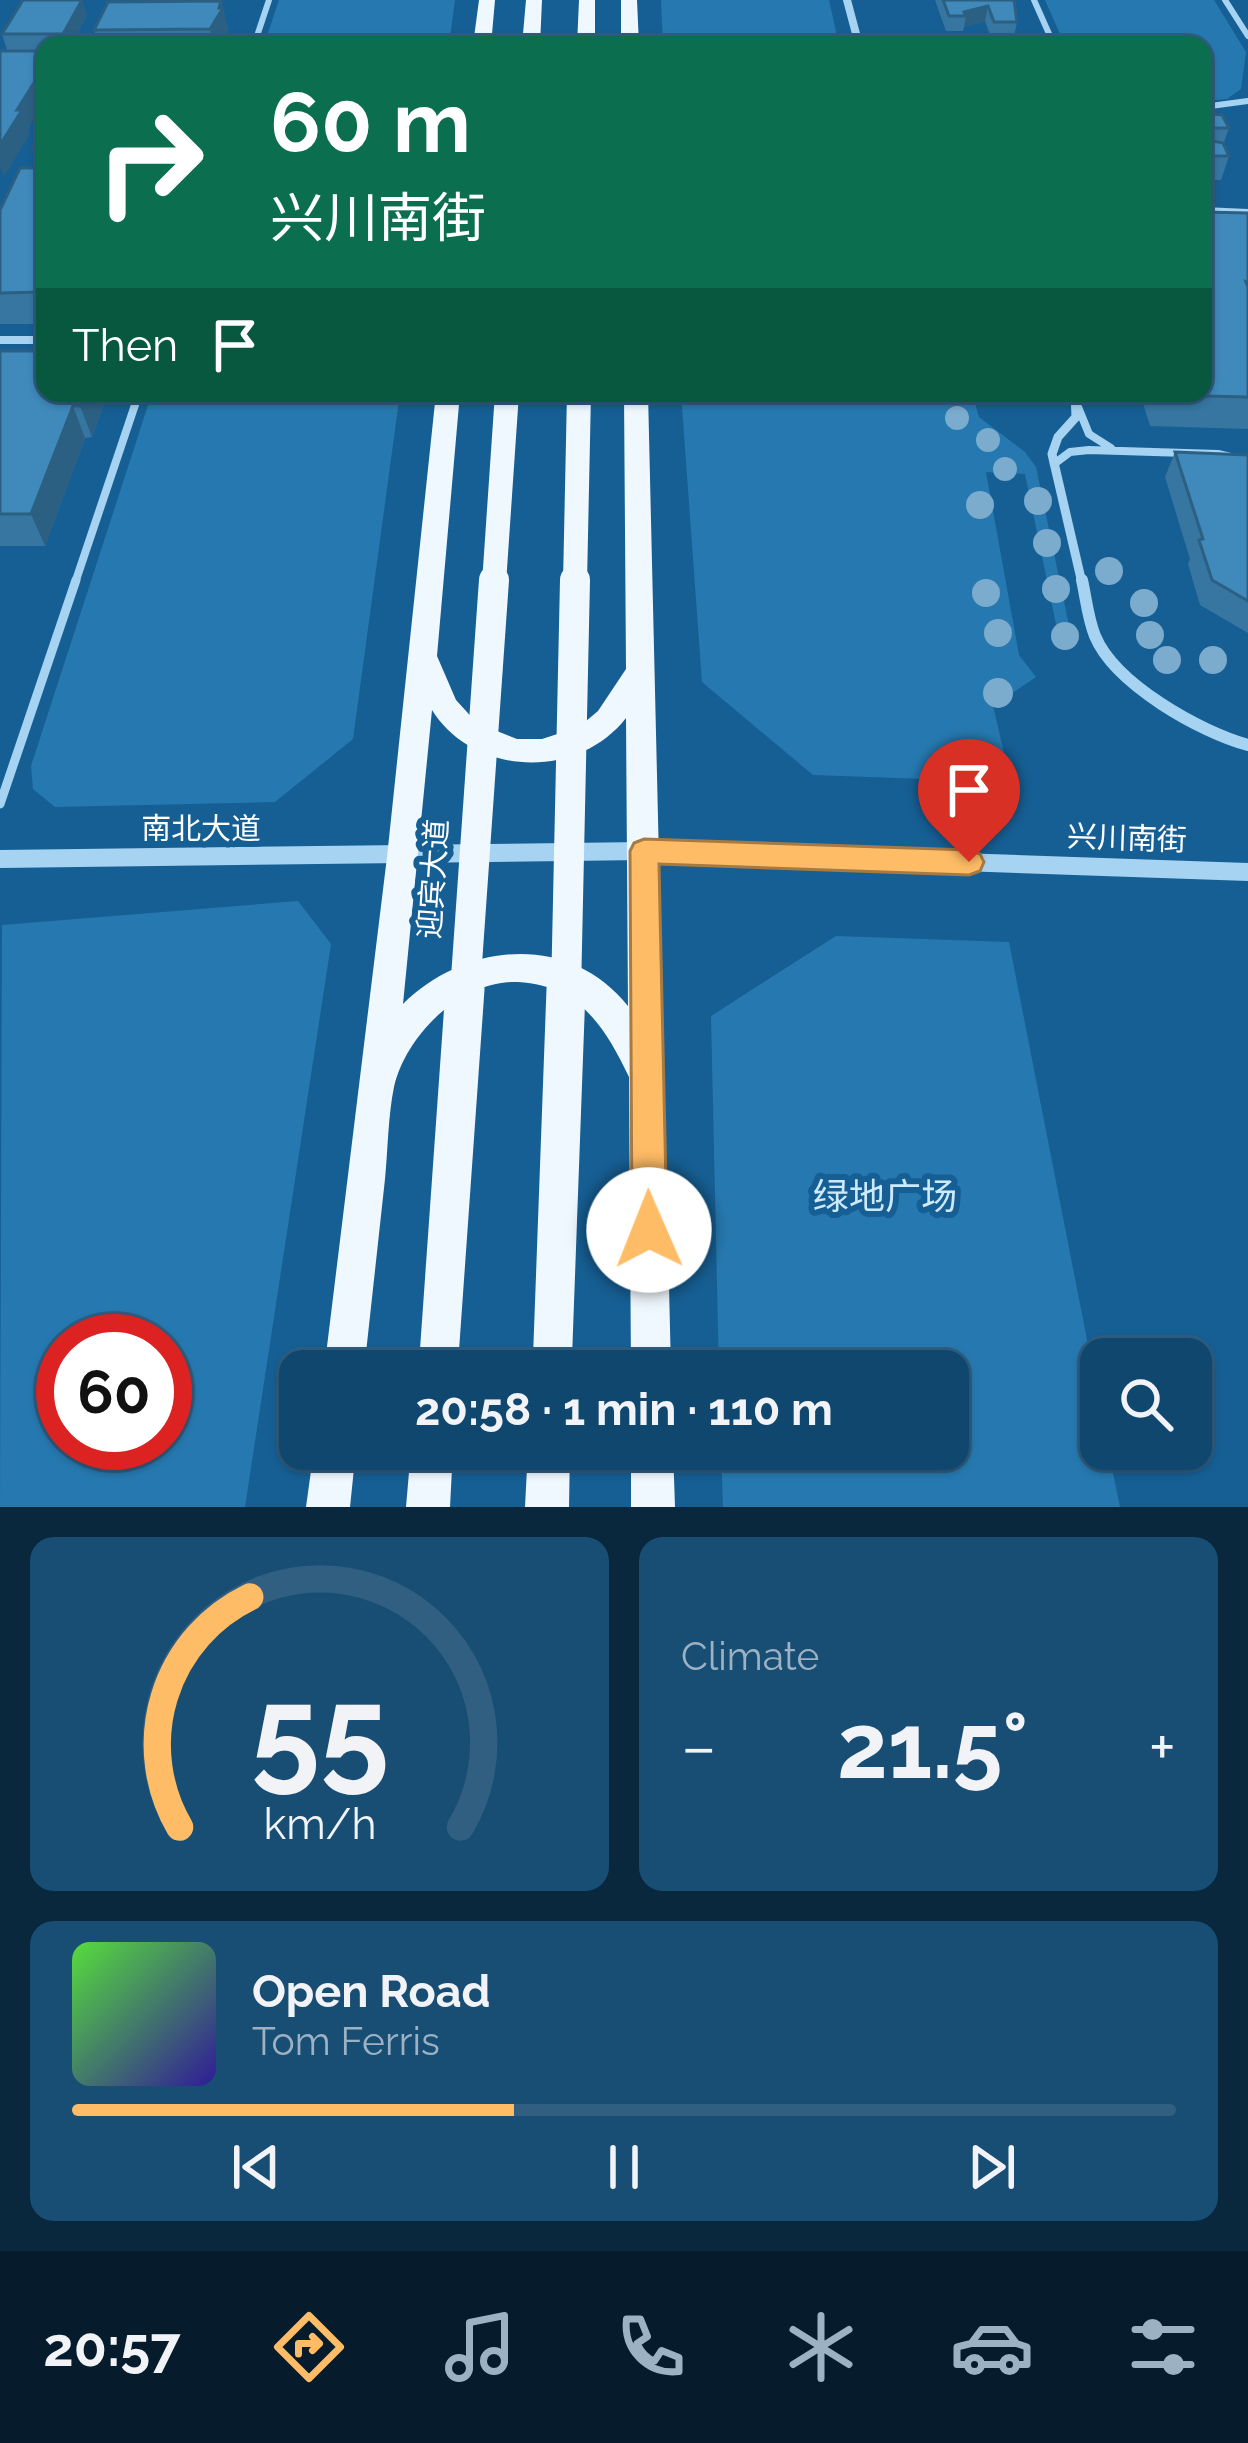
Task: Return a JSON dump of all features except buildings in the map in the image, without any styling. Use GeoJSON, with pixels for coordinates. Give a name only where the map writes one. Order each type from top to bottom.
{"type":"FeatureCollection","features":[{"type":"Feature","properties":{"kind":"main road"},"geometry":{"type":"LineString","coordinates":[[483,36],[487,0]]}},
{"type":"Feature","properties":{"kind":"main road"},"geometry":{"type":"LineString","coordinates":[[532,36],[534,0]]}},
{"type":"Feature","properties":{"kind":"main road"},"geometry":{"type":"LineString","coordinates":[[586,0],[586,36]]}},
{"type":"Feature","properties":{"kind":"main road"},"geometry":{"type":"LineString","coordinates":[[629,0],[630,36]]}},
{"type":"Feature","properties":{"kind":"main road"},"geometry":{"type":"LineString","coordinates":[[346,1350],[403,856],[447,402]]}},
{"type":"Feature","properties":{"kind":"main road","name":"迎宾大道"},"geometry":{"type":"LineString","coordinates":[[439,1350],[506,402]]}},
{"type":"Feature","properties":{"kind":"main road"},"geometry":{"type":"LineString","coordinates":[[553,1350],[567,975],[579,402]]}},
{"type":"Feature","properties":{"kind":"main road"},"geometry":{"type":"LineString","coordinates":[[636,402],[651,1350]]}},
{"type":"Feature","properties":{"kind":"main road"},"geometry":{"type":"LineString","coordinates":[[422,653],[434,690],[466,730],[517,750],[549,749],[586,739],[610,723],[627,702],[641,664]]}},
{"type":"Feature","properties":{"kind":"main road"},"geometry":{"type":"LineString","coordinates":[[375,1091],[398,1039],[421,1008],[456,983],[527,966],[550,968],[589,986],[609,1005],[637,1050],[647,1088]]}},
{"type":"Feature","properties":{"kind":"main road"},"geometry":{"type":"LineString","coordinates":[[328,1507],[332,1470]]}},
{"type":"Feature","properties":{"kind":"main road"},"geometry":{"type":"LineString","coordinates":[[428,1507],[431,1470]]}},
{"type":"Feature","properties":{"kind":"main road"},"geometry":{"type":"LineString","coordinates":[[547,1507],[548,1470]]}},
{"type":"Feature","properties":{"kind":"main road"},"geometry":{"type":"LineString","coordinates":[[652,1470],[652,1507]]}},
{"type":"Feature","properties":{"kind":"street"},"geometry":{"type":"LineString","coordinates":[[847,0],[857,36]]}},
{"type":"Feature","properties":{"kind":"street"},"geometry":{"type":"LineString","coordinates":[[1212,212],[1248,213]]}},
{"type":"Feature","properties":{"kind":"street"},"geometry":{"type":"LineString","coordinates":[[1076,402],[1076,417],[1053,446],[1054,464],[1095,637],[1103,652],[1206,731],[1248,745]]}},
{"type":"Feature","properties":{"kind":"street","name":"兴川南街"},"geometry":{"type":"LineString","coordinates":[[403,856],[644,851],[1248,872]]}},
{"type":"Feature","properties":{"kind":"street","name":"南北大道"},"geometry":{"type":"LineString","coordinates":[[0,859],[403,856]]}},
{"type":"Feature","properties":{"kind":"lane"},"geometry":{"type":"LineString","coordinates":[[257,36],[269,0]]}},
{"type":"Feature","properties":{"kind":"lane"},"geometry":{"type":"LineString","coordinates":[[1034,0],[1050,36]]}},
{"type":"Feature","properties":{"kind":"lane"},"geometry":{"type":"LineString","coordinates":[[1225,0],[1248,36]]}},
{"type":"Feature","properties":{"kind":"lane"},"geometry":{"type":"LineString","coordinates":[[1212,106],[1248,100]]}},
{"type":"Feature","properties":{"kind":"lane"},"geometry":{"type":"LineString","coordinates":[[0,340],[36,340]]}},
{"type":"Feature","properties":{"kind":"lane"},"geometry":{"type":"LineString","coordinates":[[0,804],[136,402]]}},
{"type":"Feature","properties":{"kind":"lane"},"geometry":{"type":"LineString","coordinates":[[1077,402],[1088,434],[1122,451]]}},
{"type":"Feature","properties":{"kind":"lane"},"geometry":{"type":"LineString","coordinates":[[1054,464],[1079,450],[1218,454],[1248,461]]}},
{"type":"Feature","properties":{"kind":"green space"},"geometry":{"type":"Polygon","coordinates":[[[279,0],[455,0],[450,36],[267,36],[279,0]]]}},
{"type":"Feature","properties":{"kind":"green space"},"geometry":{"type":"Polygon","coordinates":[[[661,0],[829,0],[837,36],[663,36],[661,0]]]}},
{"type":"Feature","properties":{"kind":"green space"},"geometry":{"type":"Polygon","coordinates":[[[1045,0],[1214,0],[1246,52],[1241,89],[1227,99],[1212,100],[1212,36],[1061,36],[1045,0]]]}},
{"type":"Feature","properties":{"kind":"green space"},"geometry":{"type":"Polygon","coordinates":[[[149,402],[399,402],[353,739],[275,802],[55,807],[33,789],[31,766],[149,402]]]}},
{"type":"Feature","properties":{"kind":"green space"},"geometry":{"type":"Polygon","coordinates":[[[682,402],[975,402],[979,417],[1025,452],[1036,467],[1071,635],[1058,634],[1025,474],[986,472],[1019,655],[1036,677],[993,706],[1011,782],[813,775],[702,682],[682,402]]]}},
{"type":"Feature","properties":{"kind":"green space"},"geometry":{"type":"Polygon","coordinates":[[[298,901],[331,944],[245,1507],[0,1507],[2,925],[298,901]]]}},
{"type":"Feature","properties":{"kind":"green space","name":"绿地广场"},"geometry":{"type":"Polygon","coordinates":[[[836,936],[1009,942],[1087,1338],[1080,1338],[1080,1470],[1112,1470],[1120,1507],[723,1507],[722,1470],[969,1470],[969,1350],[719,1350],[711,1016],[836,936]]]}},
{"type":"Feature","properties":{"kind":"route"},"geometry":{"type":"LineString","coordinates":[[649,1230],[644,851],[969,862]]}}]}
